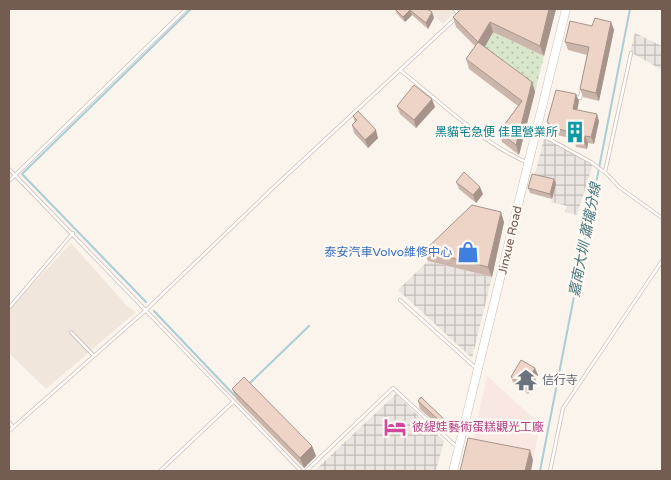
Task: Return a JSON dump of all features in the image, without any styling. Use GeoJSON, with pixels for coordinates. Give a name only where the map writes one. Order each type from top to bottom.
{"type":"FeatureCollection","features":[{"type":"Feature","properties":{"kind":"main road","name":"Jinxue Road"},"geometry":{"type":"LineString","coordinates":[[453,471],[535,131],[551,93],[566,9]]}},
{"type":"Feature","properties":{"kind":"lane"},"geometry":{"type":"LineString","coordinates":[[9,181],[186,9]]}},
{"type":"Feature","properties":{"kind":"lane"},"geometry":{"type":"LineString","coordinates":[[454,9],[460,15]]}},
{"type":"Feature","properties":{"kind":"lane"},"geometry":{"type":"LineString","coordinates":[[9,432],[146,310],[275,186],[467,9]]}},
{"type":"Feature","properties":{"kind":"lane"},"geometry":{"type":"LineString","coordinates":[[605,172],[631,53]]}},
{"type":"Feature","properties":{"kind":"lane"},"geometry":{"type":"LineString","coordinates":[[401,71],[446,109],[508,154],[528,163]]}},
{"type":"Feature","properties":{"kind":"lane"},"geometry":{"type":"LineString","coordinates":[[572,97],[580,98],[582,89]]}},
{"type":"Feature","properties":{"kind":"lane"},"geometry":{"type":"LineString","coordinates":[[535,131],[591,162],[605,172],[619,187],[662,218]]}},
{"type":"Feature","properties":{"kind":"lane"},"geometry":{"type":"LineString","coordinates":[[9,169],[301,471]]}},
{"type":"Feature","properties":{"kind":"lane"},"geometry":{"type":"LineString","coordinates":[[9,308],[72,233]]}},
{"type":"Feature","properties":{"kind":"lane"},"geometry":{"type":"LineString","coordinates":[[550,471],[564,408],[662,261]]}},
{"type":"Feature","properties":{"kind":"lane"},"geometry":{"type":"LineString","coordinates":[[400,300],[478,370]]}},
{"type":"Feature","properties":{"kind":"lane"},"geometry":{"type":"LineString","coordinates":[[71,332],[94,356]]}},
{"type":"Feature","properties":{"kind":"lane"},"geometry":{"type":"LineString","coordinates":[[306,471],[393,388],[459,449]]}},
{"type":"Feature","properties":{"kind":"lane"},"geometry":{"type":"LineString","coordinates":[[160,471],[233,402]]}},
{"type":"Feature","properties":{"kind":"lane"},"geometry":{"type":"LineString","coordinates":[[9,422],[13,427]]}},
{"type":"Feature","properties":{"kind":"shaded area"},"geometry":{"type":"Polygon","coordinates":[[[426,9],[458,9],[443,24],[426,9]]]}},
{"type":"Feature","properties":{"kind":"shaded area"},"geometry":{"type":"Polygon","coordinates":[[[635,33],[662,46],[662,70],[630,52],[635,33]]]}},
{"type":"Feature","properties":{"kind":"shaded area"},"geometry":{"type":"Polygon","coordinates":[[[544,138],[563,144],[593,164],[577,215],[565,212],[567,206],[551,202],[556,184],[534,179],[544,138]]]}},
{"type":"Feature","properties":{"kind":"shaded area"},"geometry":{"type":"Polygon","coordinates":[[[71,243],[128,307],[136,312],[46,389],[9,353],[9,310],[71,243]]]}},
{"type":"Feature","properties":{"kind":"shaded area"},"geometry":{"type":"Polygon","coordinates":[[[428,261],[492,277],[472,358],[398,290],[428,261]]]}},
{"type":"Feature","properties":{"kind":"shaded area"},"geometry":{"type":"Polygon","coordinates":[[[487,376],[540,424],[533,460],[471,448],[487,376]]]}},
{"type":"Feature","properties":{"kind":"shaded area","name":"彼緹娃藝術蛋糕觀光工廠"},"geometry":{"type":"Polygon","coordinates":[[[396,394],[444,441],[436,471],[314,471],[396,394]]]}},
{"type":"Feature","properties":{"kind":"green space"},"geometry":{"type":"Polygon","coordinates":[[[493,32],[544,56],[535,92],[482,52],[493,32]]]}},
{"type":"Feature","properties":{"kind":"building"},"geometry":{"type":"Polygon","coordinates":[[[395,9],[409,9],[410,10],[403,17],[395,9]]]}},
{"type":"Feature","properties":{"kind":"building"},"geometry":{"type":"Polygon","coordinates":[[[411,9],[427,9],[432,12],[426,23],[411,9]]]}},
{"type":"Feature","properties":{"kind":"building"},"geometry":{"type":"Polygon","coordinates":[[[461,9],[549,9],[540,46],[490,22],[478,42],[453,17],[461,9]]]}},
{"type":"Feature","properties":{"kind":"building"},"geometry":{"type":"Polygon","coordinates":[[[595,18],[611,22],[596,93],[580,89],[589,47],[565,42],[570,21],[592,26],[595,18]]]}},
{"type":"Feature","properties":{"kind":"building"},"geometry":{"type":"Polygon","coordinates":[[[478,42],[532,82],[516,145],[499,132],[522,101],[466,59],[478,42]]]}},
{"type":"Feature","properties":{"kind":"building"},"geometry":{"type":"Polygon","coordinates":[[[414,85],[432,99],[414,120],[397,106],[414,85]]]}},
{"type":"Feature","properties":{"kind":"building"},"geometry":{"type":"Polygon","coordinates":[[[556,90],[576,94],[573,109],[597,114],[591,137],[585,136],[584,142],[574,140],[575,133],[554,128],[547,122],[556,90]]]}},
{"type":"Feature","properties":{"kind":"building"},"geometry":{"type":"Polygon","coordinates":[[[358,111],[376,130],[365,140],[352,125],[357,120],[353,116],[358,111]]]}},
{"type":"Feature","properties":{"kind":"building"},"geometry":{"type":"Polygon","coordinates":[[[464,172],[480,187],[473,195],[456,182],[464,172]]]}},
{"type":"Feature","properties":{"kind":"building"},"geometry":{"type":"Polygon","coordinates":[[[532,174],[554,179],[550,194],[528,188],[532,174]]]}},
{"type":"Feature","properties":{"kind":"building"},"geometry":{"type":"Polygon","coordinates":[[[472,205],[501,212],[488,267],[424,251],[472,205]]]}},
{"type":"Feature","properties":{"kind":"building"},"geometry":{"type":"Polygon","coordinates":[[[521,360],[535,368],[525,386],[511,377],[521,360]]]}},
{"type":"Feature","properties":{"kind":"building"},"geometry":{"type":"Polygon","coordinates":[[[244,377],[312,446],[300,458],[232,389],[244,377]]]}},
{"type":"Feature","properties":{"kind":"building"},"geometry":{"type":"Polygon","coordinates":[[[421,397],[446,421],[444,425],[418,401],[421,397]]]}},
{"type":"Feature","properties":{"kind":"building"},"geometry":{"type":"Polygon","coordinates":[[[468,438],[530,450],[525,471],[460,471],[468,438]]]}},
{"type":"Feature","properties":{"kind":"waterway"},"geometry":{"type":"LineString","coordinates":[[146,302],[22,174],[191,9]]}},
{"type":"Feature","properties":{"kind":"waterway","name":"嘉南大圳 蕭壠分線"},"geometry":{"type":"LineString","coordinates":[[540,471],[630,9]]}},
{"type":"Feature","properties":{"kind":"waterway"},"geometry":{"type":"LineString","coordinates":[[154,311],[235,396]]}},
{"type":"Feature","properties":{"kind":"waterway"},"geometry":{"type":"LineString","coordinates":[[249,384],[309,326]]}},
{"type":"Feature","properties":{"kind":"place","name":"黑貓宅急便 佳里營業所"},"geometry":{"type":"Point","coordinates":[575,132]}},
{"type":"Feature","properties":{"kind":"place","name":"泰安汽車Volvo維修中心"},"geometry":{"type":"Point","coordinates":[468,252]}},
{"type":"Feature","properties":{"kind":"place","name":"信行寺"},"geometry":{"type":"Point","coordinates":[526,380]}},
{"type":"Feature","properties":{"kind":"place","name":"彼緹娃藝術蛋糕觀光工廠"},"geometry":{"type":"Point","coordinates":[395,427]}}]}
